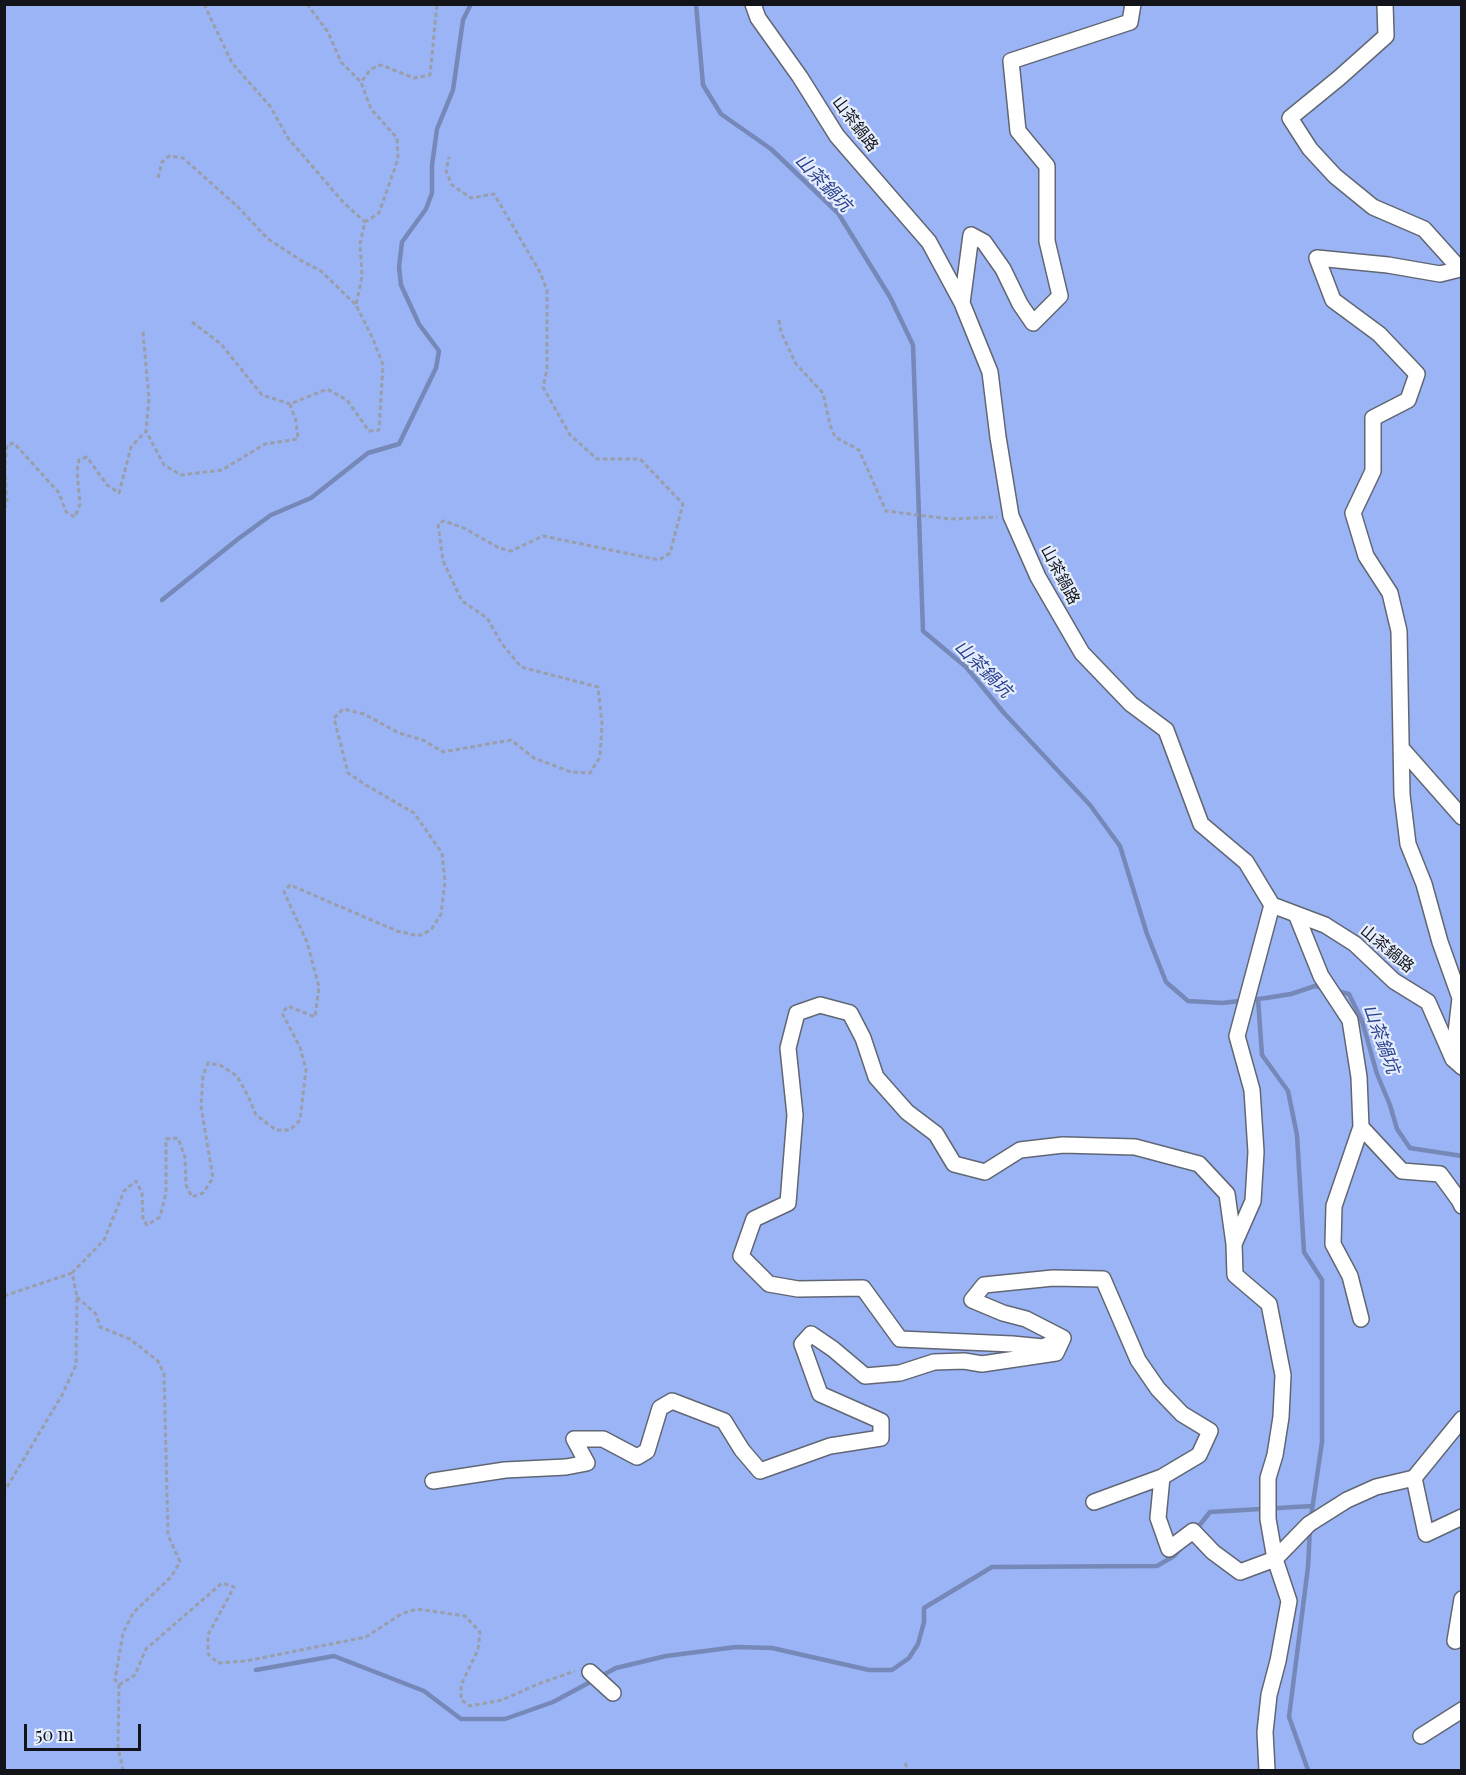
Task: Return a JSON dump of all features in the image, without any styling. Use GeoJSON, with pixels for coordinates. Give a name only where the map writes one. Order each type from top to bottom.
{"type":"FeatureCollection","features":[{"type":"Feature","properties":{"kind":"street","name":"山茶鍋路"},"geometry":{"type":"LineString","coordinates":[[753,4],[758,18],[800,77],[837,136],[929,242],[963,303],[990,372],[1011,516],[1038,577],[1082,653],[1131,704],[1166,730],[1201,824],[1246,862],[1272,905],[1325,925],[1355,944],[1394,981],[1428,1002],[1457,1063]]}},
{"type":"Feature","properties":{"kind":"street"},"geometry":{"type":"LineString","coordinates":[[963,303],[971,236],[984,242],[1003,269],[1020,304],[1033,323],[1060,296],[1047,241],[1047,166],[1018,131],[1011,61],[1130,22],[1132,4]]}},
{"type":"Feature","properties":{"kind":"street"},"geometry":{"type":"LineString","coordinates":[[1385,4],[1386,36],[1290,118],[1310,149],[1335,176],[1373,207],[1424,229],[1460,269],[1440,274],[1388,265],[1317,258],[1333,300],[1379,333],[1417,374],[1408,400],[1373,418],[1373,471],[1353,513],[1366,556],[1390,593],[1400,631],[1402,795],[1408,844],[1424,884],[1440,942],[1460,998],[1457,1063]]}},
{"type":"Feature","properties":{"kind":"street"},"geometry":{"type":"LineString","coordinates":[[1402,749],[1461,817]]}},
{"type":"Feature","properties":{"kind":"street"},"geometry":{"type":"LineString","coordinates":[[1234,1244],[1253,1202],[1256,1152],[1252,1090],[1237,1036],[1272,905]]}},
{"type":"Feature","properties":{"kind":"street"},"geometry":{"type":"LineString","coordinates":[[1296,914],[1323,978],[1350,1020],[1359,1077],[1361,1127],[1334,1206],[1333,1244],[1350,1276],[1361,1319]]}},
{"type":"Feature","properties":{"kind":"street"},"geometry":{"type":"LineString","coordinates":[[1063,1338],[1042,1347],[900,1339],[863,1288],[798,1289],[769,1284],[741,1256],[754,1219],[788,1203],[795,1115],[788,1048],[796,1013],[820,1005],[850,1013],[863,1038],[876,1077],[907,1112],[936,1134],[954,1164],[985,1172],[1020,1150],[1063,1144],[1135,1147],[1199,1164],[1227,1194],[1236,1275],[1269,1304],[1283,1374],[1281,1417],[1275,1455],[1268,1478],[1268,1520],[1275,1559],[1288,1601],[1278,1662],[1268,1704],[1265,1732],[1267,1770]]}},
{"type":"Feature","properties":{"kind":"street"},"geometry":{"type":"LineString","coordinates":[[1361,1127],[1402,1171],[1440,1174],[1460,1200],[1461,1206]]}},
{"type":"Feature","properties":{"kind":"street"},"geometry":{"type":"LineString","coordinates":[[1063,1338],[1026,1319],[1003,1313],[972,1300],[984,1285],[1053,1278],[1103,1279],[1138,1360],[1158,1389],[1182,1414],[1210,1431],[1199,1455],[1162,1477],[1094,1502]]}},
{"type":"Feature","properties":{"kind":"street"},"geometry":{"type":"LineString","coordinates":[[433,1481],[505,1470],[566,1467],[587,1463],[574,1439],[603,1439],[637,1457],[647,1451],[660,1408],[672,1401],[724,1421],[742,1450],[759,1471],[830,1446],[881,1438],[881,1421],[820,1394],[802,1344],[811,1334],[865,1376],[900,1373],[934,1362],[964,1361],[982,1364],[1056,1353],[1063,1338]]}},
{"type":"Feature","properties":{"kind":"street"},"geometry":{"type":"LineString","coordinates":[[1162,1477],[1158,1518],[1169,1549],[1197,1535],[1240,1572],[1275,1559],[1315,1520],[1347,1500],[1376,1487],[1414,1478],[1461,1419]]}},
{"type":"Feature","properties":{"kind":"street"},"geometry":{"type":"LineString","coordinates":[[1414,1478],[1426,1534],[1461,1517]]}},
{"type":"Feature","properties":{"kind":"street"},"geometry":{"type":"LineString","coordinates":[[1461,1599],[1455,1641],[1461,1638]]}},
{"type":"Feature","properties":{"kind":"street"},"geometry":{"type":"LineString","coordinates":[[590,1672],[609,1689]]}},
{"type":"Feature","properties":{"kind":"street"},"geometry":{"type":"LineString","coordinates":[[1421,1736],[1461,1710]]}},
{"type":"Feature","properties":{"kind":"path"},"geometry":{"type":"LineString","coordinates":[[204,4],[232,63],[270,106],[288,138],[343,202],[365,222]]}},
{"type":"Feature","properties":{"kind":"path"},"geometry":{"type":"LineString","coordinates":[[307,4],[328,33],[341,62],[361,82],[370,109],[397,138],[398,159],[379,213],[365,222],[360,243],[362,276],[356,305]]}},
{"type":"Feature","properties":{"kind":"path"},"geometry":{"type":"LineString","coordinates":[[361,82],[371,69],[381,65],[414,78],[430,75],[437,4]]}},
{"type":"Feature","properties":{"kind":"path"},"geometry":{"type":"LineString","coordinates":[[158,178],[162,162],[169,156],[183,158],[237,206],[268,238],[321,271],[356,305],[374,339],[382,365],[379,430],[369,431],[347,400],[327,389],[290,404],[262,395],[221,344],[192,322]]}},
{"type":"Feature","properties":{"kind":"path"},"geometry":{"type":"LineString","coordinates":[[4,1296],[72,1273],[104,1240],[124,1191],[136,1181],[142,1193],[143,1220],[147,1226],[160,1217],[166,1193],[166,1139],[178,1138],[185,1157],[186,1185],[192,1197],[203,1193],[213,1178],[201,1106],[202,1076],[208,1063],[220,1065],[237,1076],[256,1115],[276,1130],[290,1130],[300,1120],[306,1069],[300,1047],[282,1013],[288,1006],[315,1017],[319,987],[308,942],[284,892],[290,885],[397,931],[418,936],[430,930],[441,914],[445,881],[442,853],[414,813],[348,773],[334,718],[343,709],[364,714],[399,733],[423,740],[444,752],[511,740],[534,758],[571,772],[590,773],[600,757],[602,724],[598,687],[521,667],[502,644],[486,618],[462,601],[443,561],[438,524],[444,521],[464,528],[499,548],[511,550],[543,536],[659,560],[670,553],[683,504],[640,459],[597,459],[570,435],[543,387],[547,369],[547,290],[540,272],[494,194],[471,198],[452,185],[446,171],[449,157]]}},
{"type":"Feature","properties":{"kind":"path"},"geometry":{"type":"LineString","coordinates":[[779,320],[781,332],[796,364],[823,393],[835,437],[859,450],[886,511],[950,519],[1011,516]]}},
{"type":"Feature","properties":{"kind":"path"},"geometry":{"type":"LineString","coordinates":[[143,332],[149,399],[146,431],[165,465],[182,475],[222,470],[265,444],[298,439],[296,421],[290,404]]}},
{"type":"Feature","properties":{"kind":"path"},"geometry":{"type":"LineString","coordinates":[[4,509],[7,503],[5,468],[7,445],[14,443],[59,493],[66,512],[75,517],[80,504],[77,471],[79,460],[87,457],[107,485],[119,493],[131,447],[146,431]]}},
{"type":"Feature","properties":{"kind":"path"},"geometry":{"type":"LineString","coordinates":[[4,1492],[62,1395],[76,1365],[77,1297],[72,1273]]}},
{"type":"Feature","properties":{"kind":"path"},"geometry":{"type":"LineString","coordinates":[[77,1297],[96,1314],[100,1327],[130,1339],[158,1361],[164,1374],[168,1535],[180,1562],[171,1577],[133,1613],[123,1633],[116,1680],[119,1685],[118,1747],[123,1770]]}},
{"type":"Feature","properties":{"kind":"path"},"geometry":{"type":"LineString","coordinates":[[119,1685],[135,1675],[146,1649],[222,1583],[234,1587],[208,1635],[208,1654],[218,1663],[257,1659],[366,1637],[401,1614],[417,1609],[465,1617],[480,1632],[478,1650],[461,1685],[461,1700],[470,1706],[502,1700],[582,1668],[590,1672]]}},
{"type":"Feature","properties":{"kind":"path"},"geometry":{"type":"LineString","coordinates":[[905,1763],[908,1770]]}},
{"type":"Feature","properties":{"kind":"shaded area"},"geometry":{"type":"Polygon","coordinates":[[[5,5],[1461,5],[1461,1770],[5,1770],[5,5]]]}},
{"type":"Feature","properties":{"kind":"waterway"},"geometry":{"type":"LineString","coordinates":[[162,600],[271,515],[311,498],[368,453],[399,444],[436,368],[439,351],[419,324],[401,285],[399,267],[402,242],[426,209],[432,193],[432,165],[437,129],[453,90],[463,20],[471,4]]}},
{"type":"Feature","properties":{"kind":"waterway","name":"山茶鍋坑"},"geometry":{"type":"LineString","coordinates":[[696,4],[703,85],[721,114],[771,149],[838,213],[890,297],[913,345],[923,631],[966,667],[1004,713],[1090,805],[1120,846],[1147,934],[1166,982],[1188,1001],[1222,1003],[1291,994],[1315,986],[1323,988]]}},
{"type":"Feature","properties":{"kind":"waterway","name":"山茶鍋坑"},"geometry":{"type":"LineString","coordinates":[[1337,991],[1349,994],[1362,1021],[1377,1074],[1397,1129],[1410,1148],[1462,1156]]}},
{"type":"Feature","properties":{"kind":"waterway"},"geometry":{"type":"LineString","coordinates":[[1258,999],[1262,1055],[1288,1091],[1297,1135],[1304,1252],[1322,1280],[1322,1442],[1311,1517]]}},
{"type":"Feature","properties":{"kind":"waterway"},"geometry":{"type":"LineString","coordinates":[[1195,1531],[1210,1512],[1312,1506]]}},
{"type":"Feature","properties":{"kind":"waterway"},"geometry":{"type":"LineString","coordinates":[[1308,1770],[1289,1717],[1308,1567],[1310,1529]]}},
{"type":"Feature","properties":{"kind":"waterway"},"geometry":{"type":"LineString","coordinates":[[601,1676],[616,1668],[666,1656],[736,1647],[772,1648],[869,1670],[892,1670],[909,1658],[918,1644],[924,1622],[924,1608],[992,1567],[1157,1566],[1174,1556],[1180,1549]]}},
{"type":"Feature","properties":{"kind":"waterway"},"geometry":{"type":"LineString","coordinates":[[256,1670],[334,1656],[424,1691],[461,1719],[505,1719],[553,1702],[594,1680]]}}]}
